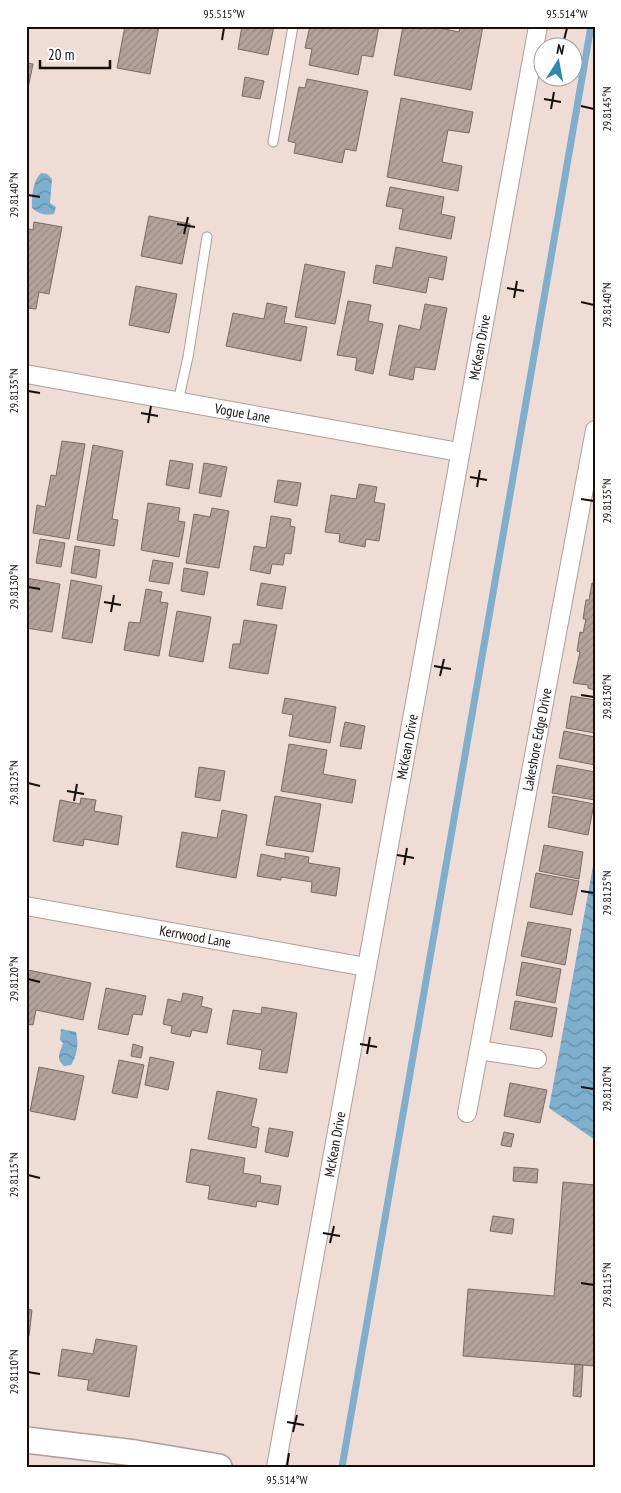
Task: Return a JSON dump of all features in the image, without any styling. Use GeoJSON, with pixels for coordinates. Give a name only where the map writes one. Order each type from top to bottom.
{"type":"FeatureCollection","features":[{"type":"Feature","properties":{"kind":"main road"},"geometry":{"type":"LineString","coordinates":[[26,1440],[135,1452],[219,1467]]}},
{"type":"Feature","properties":{"kind":"street","name":"McKean Drive"},"geometry":{"type":"LineString","coordinates":[[276,1467],[459,452],[538,26]]}},
{"type":"Feature","properties":{"kind":"street","name":"Vogue Lane"},"geometry":{"type":"LineString","coordinates":[[26,374],[459,452]]}},
{"type":"Feature","properties":{"kind":"street","name":"Lakeshore Edge Drive"},"geometry":{"type":"LineString","coordinates":[[467,1114],[595,430]]}},
{"type":"Feature","properties":{"kind":"street","name":"Kerrwood Lane"},"geometry":{"type":"LineString","coordinates":[[26,906],[366,968]]}},
{"type":"Feature","properties":{"kind":"street"},"geometry":{"type":"LineString","coordinates":[[479,1050],[537,1059]]}},
{"type":"Feature","properties":{"kind":"lane"},"geometry":{"type":"LineString","coordinates":[[273,142],[293,26]]}},
{"type":"Feature","properties":{"kind":"lane"},"geometry":{"type":"LineString","coordinates":[[178,402],[188,357],[207,237]]}},
{"type":"Feature","properties":{"kind":"water"},"geometry":{"type":"Polygon","coordinates":[[[41,173],[47,174],[52,179],[50,203],[56,207],[54,214],[42,214],[32,208],[34,185],[41,173]]]}},
{"type":"Feature","properties":{"kind":"water"},"geometry":{"type":"Polygon","coordinates":[[[595,855],[595,1140],[549,1108],[595,855]]]}},
{"type":"Feature","properties":{"kind":"water"},"geometry":{"type":"Polygon","coordinates":[[[61,1029],[76,1032],[77,1049],[71,1065],[64,1066],[60,1060],[59,1055],[63,1043],[60,1040],[61,1029]]]}},
{"type":"Feature","properties":{"kind":"building"},"geometry":{"type":"Polygon","coordinates":[[[125,26],[159,26],[150,74],[117,68],[125,26]]]}},
{"type":"Feature","properties":{"kind":"building"},"geometry":{"type":"Polygon","coordinates":[[[242,26],[274,26],[268,55],[238,49],[242,26]]]}},
{"type":"Feature","properties":{"kind":"building"},"geometry":{"type":"Polygon","coordinates":[[[310,26],[379,26],[373,57],[362,55],[358,75],[309,65],[312,49],[305,48],[310,26]]]}},
{"type":"Feature","properties":{"kind":"building"},"geometry":{"type":"Polygon","coordinates":[[[403,26],[430,26],[459,32],[460,26],[483,26],[471,90],[394,75],[403,26]]]}},
{"type":"Feature","properties":{"kind":"building"},"geometry":{"type":"Polygon","coordinates":[[[26,63],[33,64],[26,98],[26,63]]]}},
{"type":"Feature","properties":{"kind":"building"},"geometry":{"type":"Polygon","coordinates":[[[245,77],[264,81],[260,99],[242,96],[245,77]]]}},
{"type":"Feature","properties":{"kind":"building"},"geometry":{"type":"Polygon","coordinates":[[[307,79],[368,91],[356,151],[345,149],[342,163],[294,153],[296,143],[288,141],[299,87],[305,88],[307,79]]]}},
{"type":"Feature","properties":{"kind":"building"},"geometry":{"type":"Polygon","coordinates":[[[401,98],[473,112],[469,133],[448,130],[442,162],[462,166],[458,191],[387,177],[401,98]]]}},
{"type":"Feature","properties":{"kind":"building"},"geometry":{"type":"Polygon","coordinates":[[[390,187],[444,197],[441,214],[455,217],[451,239],[399,229],[403,209],[386,206],[390,187]]]}},
{"type":"Feature","properties":{"kind":"building"},"geometry":{"type":"Polygon","coordinates":[[[149,216],[190,224],[182,264],[141,256],[149,216]]]}},
{"type":"Feature","properties":{"kind":"building"},"geometry":{"type":"Polygon","coordinates":[[[34,222],[62,227],[49,294],[39,292],[36,309],[26,308],[26,228],[33,230],[34,222]]]}},
{"type":"Feature","properties":{"kind":"building"},"geometry":{"type":"Polygon","coordinates":[[[396,247],[447,257],[443,280],[429,277],[426,293],[373,283],[376,265],[392,268],[396,247]]]}},
{"type":"Feature","properties":{"kind":"building"},"geometry":{"type":"Polygon","coordinates":[[[305,264],[345,272],[335,324],[295,317],[305,264]]]}},
{"type":"Feature","properties":{"kind":"building"},"geometry":{"type":"Polygon","coordinates":[[[136,286],[177,294],[169,333],[129,325],[136,286]]]}},
{"type":"Feature","properties":{"kind":"building"},"geometry":{"type":"Polygon","coordinates":[[[348,301],[371,305],[368,321],[383,324],[373,374],[355,370],[357,358],[337,355],[348,301]]]}},
{"type":"Feature","properties":{"kind":"building"},"geometry":{"type":"Polygon","coordinates":[[[267,303],[287,307],[284,323],[307,327],[301,361],[226,346],[233,313],[264,319],[267,303]]]}},
{"type":"Feature","properties":{"kind":"building"},"geometry":{"type":"Polygon","coordinates":[[[425,304],[447,308],[435,370],[415,367],[413,380],[389,375],[399,325],[420,330],[425,304]]]}},
{"type":"Feature","properties":{"kind":"building"},"geometry":{"type":"Polygon","coordinates":[[[62,441],[85,444],[69,539],[33,533],[37,505],[45,507],[51,475],[56,476],[62,441]]]}},
{"type":"Feature","properties":{"kind":"building"},"geometry":{"type":"Polygon","coordinates":[[[93,445],[123,451],[112,519],[118,520],[114,546],[77,540],[93,445]]]}},
{"type":"Feature","properties":{"kind":"building"},"geometry":{"type":"Polygon","coordinates":[[[170,460],[193,464],[189,489],[166,485],[170,460]]]}},
{"type":"Feature","properties":{"kind":"building"},"geometry":{"type":"Polygon","coordinates":[[[204,463],[227,467],[221,497],[199,493],[204,463]]]}},
{"type":"Feature","properties":{"kind":"building"},"geometry":{"type":"Polygon","coordinates":[[[278,480],[301,483],[297,506],[274,502],[278,480]]]}},
{"type":"Feature","properties":{"kind":"building"},"geometry":{"type":"Polygon","coordinates":[[[359,484],[377,487],[374,502],[385,504],[379,541],[366,539],[365,547],[339,542],[340,534],[325,532],[331,495],[356,499],[359,484]]]}},
{"type":"Feature","properties":{"kind":"building"},"geometry":{"type":"Polygon","coordinates":[[[148,503],[180,508],[178,521],[185,522],[179,557],[141,550],[148,503]]]}},
{"type":"Feature","properties":{"kind":"building"},"geometry":{"type":"Polygon","coordinates":[[[212,508],[229,511],[219,568],[186,563],[194,514],[210,517],[212,508]]]}},
{"type":"Feature","properties":{"kind":"building"},"geometry":{"type":"Polygon","coordinates":[[[271,516],[291,519],[290,526],[295,527],[291,554],[285,553],[283,565],[272,564],[270,574],[250,570],[254,546],[266,548],[271,516]]]}},
{"type":"Feature","properties":{"kind":"building"},"geometry":{"type":"Polygon","coordinates":[[[40,539],[65,543],[61,567],[36,563],[40,539]]]}},
{"type":"Feature","properties":{"kind":"building"},"geometry":{"type":"Polygon","coordinates":[[[75,546],[100,550],[96,578],[71,573],[75,546]]]}},
{"type":"Feature","properties":{"kind":"building"},"geometry":{"type":"Polygon","coordinates":[[[153,560],[173,563],[169,584],[149,581],[153,560]]]}},
{"type":"Feature","properties":{"kind":"building"},"geometry":{"type":"Polygon","coordinates":[[[184,568],[208,572],[204,595],[181,591],[184,568]]]}},
{"type":"Feature","properties":{"kind":"building"},"geometry":{"type":"Polygon","coordinates":[[[26,578],[60,584],[52,632],[26,628],[26,578]]]}},
{"type":"Feature","properties":{"kind":"building"},"geometry":{"type":"Polygon","coordinates":[[[71,580],[102,586],[92,643],[62,638],[71,580]]]}},
{"type":"Feature","properties":{"kind":"building"},"geometry":{"type":"Polygon","coordinates":[[[261,583],[286,587],[282,609],[257,605],[261,583]]]}},
{"type":"Feature","properties":{"kind":"building"},"geometry":{"type":"Polygon","coordinates":[[[592,583],[595,583],[595,690],[588,688],[588,685],[573,683],[580,652],[577,651],[580,632],[583,633],[586,619],[583,619],[586,600],[589,600],[592,583]]]}},
{"type":"Feature","properties":{"kind":"building"},"geometry":{"type":"Polygon","coordinates":[[[146,589],[162,592],[160,602],[168,603],[159,656],[124,650],[129,622],[140,623],[146,589]]]}},
{"type":"Feature","properties":{"kind":"building"},"geometry":{"type":"Polygon","coordinates":[[[177,611],[211,617],[203,662],[169,656],[177,611]]]}},
{"type":"Feature","properties":{"kind":"building"},"geometry":{"type":"Polygon","coordinates":[[[244,620],[277,625],[268,674],[229,668],[233,644],[240,644],[244,620]]]}},
{"type":"Feature","properties":{"kind":"building"},"geometry":{"type":"Polygon","coordinates":[[[571,696],[595,700],[595,733],[566,728],[571,696]]]}},
{"type":"Feature","properties":{"kind":"building"},"geometry":{"type":"Polygon","coordinates":[[[285,698],[336,707],[330,743],[289,736],[293,715],[282,713],[285,698]]]}},
{"type":"Feature","properties":{"kind":"building"},"geometry":{"type":"Polygon","coordinates":[[[345,722],[365,726],[361,749],[340,746],[345,722]]]}},
{"type":"Feature","properties":{"kind":"building"},"geometry":{"type":"Polygon","coordinates":[[[564,731],[595,737],[595,765],[559,758],[564,731]]]}},
{"type":"Feature","properties":{"kind":"building"},"geometry":{"type":"Polygon","coordinates":[[[289,744],[327,750],[323,774],[356,780],[352,803],[281,791],[289,744]]]}},
{"type":"Feature","properties":{"kind":"building"},"geometry":{"type":"Polygon","coordinates":[[[557,765],[595,772],[595,800],[552,793],[557,765]]]}},
{"type":"Feature","properties":{"kind":"building"},"geometry":{"type":"Polygon","coordinates":[[[199,767],[225,771],[220,801],[195,797],[199,767]]]}},
{"type":"Feature","properties":{"kind":"building"},"geometry":{"type":"Polygon","coordinates":[[[275,796],[321,804],[313,852],[266,845],[275,796]]]}},
{"type":"Feature","properties":{"kind":"building"},"geometry":{"type":"Polygon","coordinates":[[[553,796],[594,804],[588,835],[548,827],[553,796]]]}},
{"type":"Feature","properties":{"kind":"building"},"geometry":{"type":"Polygon","coordinates":[[[81,798],[96,800],[94,811],[122,816],[118,845],[84,839],[83,846],[53,841],[60,800],[80,804],[81,798]]]}},
{"type":"Feature","properties":{"kind":"building"},"geometry":{"type":"Polygon","coordinates":[[[222,810],[247,815],[236,878],[176,867],[182,832],[217,838],[222,810]]]}},
{"type":"Feature","properties":{"kind":"building"},"geometry":{"type":"Polygon","coordinates":[[[544,845],[583,852],[579,879],[539,871],[544,845]]]}},
{"type":"Feature","properties":{"kind":"building"},"geometry":{"type":"Polygon","coordinates":[[[285,853],[309,857],[308,863],[340,868],[336,896],[311,892],[312,882],[281,877],[281,880],[257,876],[261,854],[285,859],[285,853]]]}},
{"type":"Feature","properties":{"kind":"building"},"geometry":{"type":"Polygon","coordinates":[[[536,873],[579,881],[572,915],[530,907],[536,873]]]}},
{"type":"Feature","properties":{"kind":"building"},"geometry":{"type":"Polygon","coordinates":[[[528,922],[571,929],[565,965],[521,956],[528,922]]]}},
{"type":"Feature","properties":{"kind":"building"},"geometry":{"type":"Polygon","coordinates":[[[522,962],[561,969],[555,1003],[516,995],[522,962]]]}},
{"type":"Feature","properties":{"kind":"building"},"geometry":{"type":"Polygon","coordinates":[[[28,970],[91,983],[83,1020],[36,1010],[33,1025],[26,1024],[26,978],[28,970]]]}},
{"type":"Feature","properties":{"kind":"building"},"geometry":{"type":"Polygon","coordinates":[[[106,988],[146,996],[142,1015],[133,1014],[128,1035],[98,1029],[106,988]]]}},
{"type":"Feature","properties":{"kind":"building"},"geometry":{"type":"Polygon","coordinates":[[[183,993],[203,997],[201,1006],[212,1009],[207,1033],[192,1030],[190,1037],[171,1033],[172,1026],[163,1024],[168,999],[181,1002],[183,993]]]}},
{"type":"Feature","properties":{"kind":"building"},"geometry":{"type":"Polygon","coordinates":[[[515,1001],[557,1008],[552,1037],[510,1029],[515,1001]]]}},
{"type":"Feature","properties":{"kind":"building"},"geometry":{"type":"Polygon","coordinates":[[[262,1007],[297,1013],[287,1073],[259,1069],[262,1050],[227,1044],[233,1010],[261,1014],[262,1007]]]}},
{"type":"Feature","properties":{"kind":"building"},"geometry":{"type":"Polygon","coordinates":[[[133,1044],[143,1047],[141,1058],[131,1056],[133,1044]]]}},
{"type":"Feature","properties":{"kind":"building"},"geometry":{"type":"Polygon","coordinates":[[[150,1057],[174,1062],[168,1090],[145,1085],[150,1057]]]}},
{"type":"Feature","properties":{"kind":"building"},"geometry":{"type":"Polygon","coordinates":[[[119,1060],[144,1065],[137,1098],[112,1093],[119,1060]]]}},
{"type":"Feature","properties":{"kind":"building"},"geometry":{"type":"Polygon","coordinates":[[[39,1067],[84,1076],[75,1120],[30,1111],[39,1067]]]}},
{"type":"Feature","properties":{"kind":"building"},"geometry":{"type":"Polygon","coordinates":[[[510,1083],[547,1090],[540,1123],[504,1116],[510,1083]]]}},
{"type":"Feature","properties":{"kind":"building"},"geometry":{"type":"Polygon","coordinates":[[[217,1091],[257,1099],[251,1126],[259,1128],[256,1148],[208,1139],[217,1091]]]}},
{"type":"Feature","properties":{"kind":"building"},"geometry":{"type":"Polygon","coordinates":[[[269,1128],[293,1132],[288,1157],[265,1152],[269,1128]]]}},
{"type":"Feature","properties":{"kind":"building"},"geometry":{"type":"Polygon","coordinates":[[[504,1132],[514,1134],[511,1147],[501,1145],[504,1132]]]}},
{"type":"Feature","properties":{"kind":"building"},"geometry":{"type":"Polygon","coordinates":[[[191,1149],[245,1158],[243,1173],[261,1176],[260,1183],[281,1186],[278,1205],[257,1201],[256,1207],[208,1199],[210,1186],[186,1182],[191,1149]]]}},
{"type":"Feature","properties":{"kind":"building"},"geometry":{"type":"Polygon","coordinates":[[[514,1167],[538,1169],[537,1183],[513,1181],[514,1167]]]}},
{"type":"Feature","properties":{"kind":"building"},"geometry":{"type":"Polygon","coordinates":[[[563,1182],[595,1185],[595,1366],[463,1356],[468,1289],[554,1296],[563,1182]]]}},
{"type":"Feature","properties":{"kind":"building"},"geometry":{"type":"Polygon","coordinates":[[[493,1216],[514,1219],[512,1234],[490,1231],[493,1216]]]}},
{"type":"Feature","properties":{"kind":"building"},"geometry":{"type":"Polygon","coordinates":[[[26,1309],[32,1310],[29,1336],[26,1336],[26,1309]]]}},
{"type":"Feature","properties":{"kind":"building"},"geometry":{"type":"Polygon","coordinates":[[[96,1339],[137,1346],[129,1397],[87,1390],[89,1380],[58,1376],[62,1349],[93,1354],[96,1339]]]}},
{"type":"Feature","properties":{"kind":"building"},"geometry":{"type":"Polygon","coordinates":[[[575,1364],[583,1365],[581,1397],[573,1396],[575,1364]]]}},
{"type":"Feature","properties":{"kind":"waterway"},"geometry":{"type":"LineString","coordinates":[[342,1467],[591,26]]}}]}
